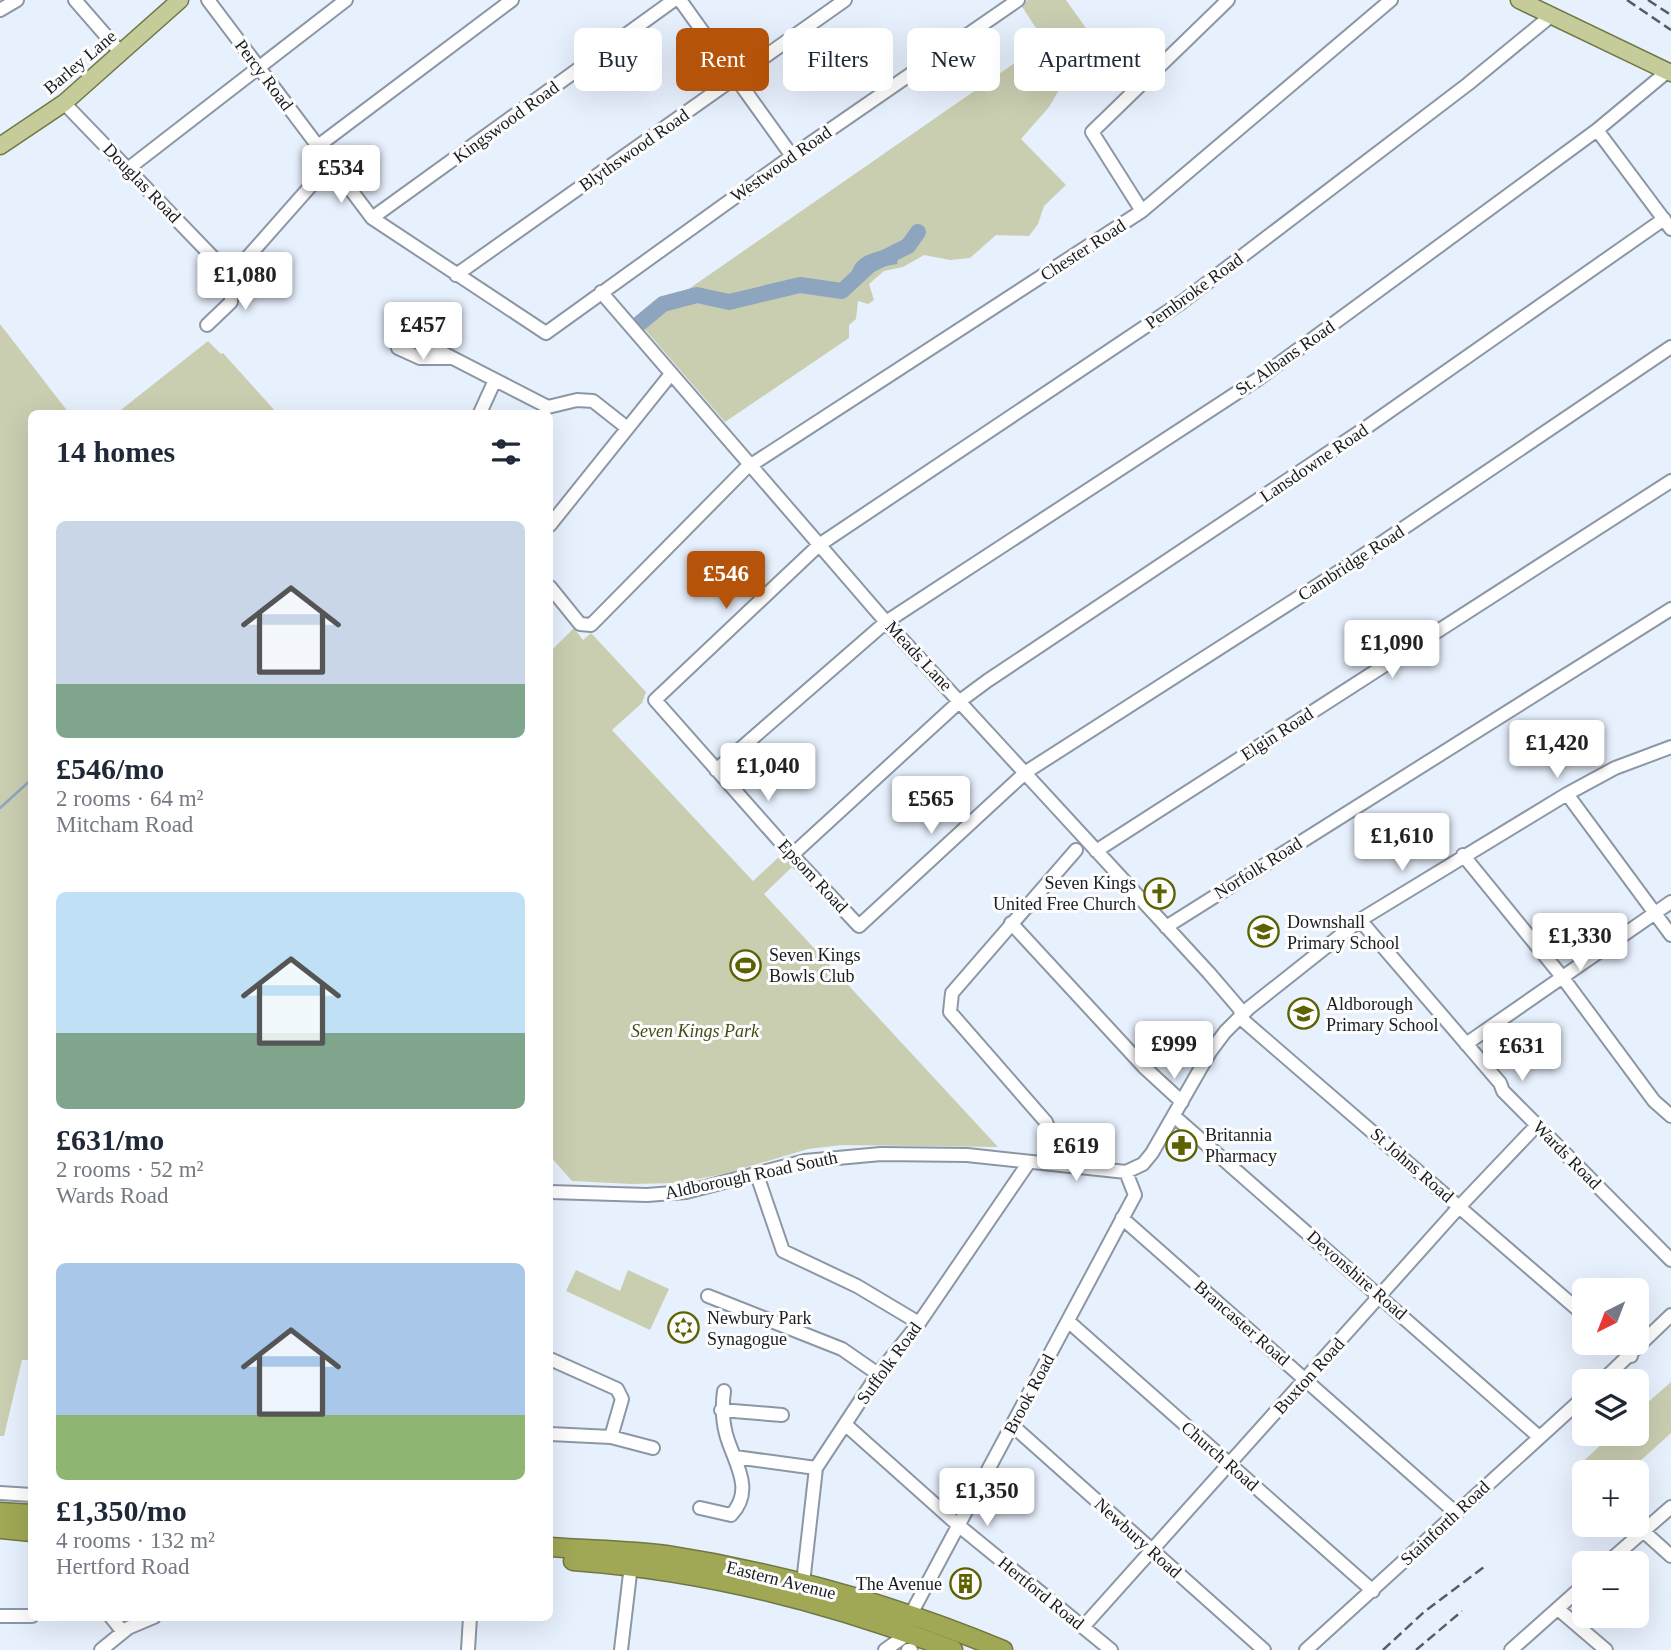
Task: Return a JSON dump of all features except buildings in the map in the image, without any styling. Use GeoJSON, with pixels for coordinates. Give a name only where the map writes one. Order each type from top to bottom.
{"type":"FeatureCollection","features":[{"type":"Feature","properties":{"kind":"highway"},"geometry":{"type":"LineString","coordinates":[[0,1512],[28,1514]]}},
{"type":"Feature","properties":{"kind":"highway"},"geometry":{"type":"LineString","coordinates":[[0,1530],[28,1532]]}},
{"type":"Feature","properties":{"kind":"highway","name":"Eastern Avenue"},"geometry":{"type":"LineString","coordinates":[[553,1548],[663,1555],[780,1576],[911,1614],[1003,1650]]}},
{"type":"Feature","properties":{"kind":"highway","name":"Eastern Avenue"},"geometry":{"type":"LineString","coordinates":[[553,1559],[631,1565],[775,1591],[883,1623],[909,1644],[953,1650]]}},
{"type":"Feature","properties":{"kind":"main road","name":"Barley Lane"},"geometry":{"type":"LineString","coordinates":[[0,146],[64,103],[180,0]]}},
{"type":"Feature","properties":{"kind":"main road"},"geometry":{"type":"LineString","coordinates":[[1519,0],[1669,72]]}},
{"type":"Feature","properties":{"kind":"street"},"geometry":{"type":"LineString","coordinates":[[0,10],[16,0]]}},
{"type":"Feature","properties":{"kind":"street"},"geometry":{"type":"LineString","coordinates":[[75,0],[121,53]]}},
{"type":"Feature","properties":{"kind":"street","name":"Percy Road"},"geometry":{"type":"LineString","coordinates":[[208,0],[372,218],[547,333]]}},
{"type":"Feature","properties":{"kind":"street"},"geometry":{"type":"LineString","coordinates":[[129,168],[346,0]]}},
{"type":"Feature","properties":{"kind":"street"},"geometry":{"type":"LineString","coordinates":[[318,146],[512,0]]}},
{"type":"Feature","properties":{"kind":"street","name":"Kingswood Road"},"geometry":{"type":"LineString","coordinates":[[372,218],[674,0]]}},
{"type":"Feature","properties":{"kind":"street"},"geometry":{"type":"LineString","coordinates":[[680,0],[700,28]]}},
{"type":"Feature","properties":{"kind":"street","name":"Blythswood Road"},"geometry":{"type":"LineString","coordinates":[[769,55],[845,0]]}},
{"type":"Feature","properties":{"kind":"street","name":"Westwood Road"},"geometry":{"type":"LineString","coordinates":[[547,333],[792,156],[1018,0]]}},
{"type":"Feature","properties":{"kind":"street"},"geometry":{"type":"LineString","coordinates":[[1142,211],[1092,132],[1228,0]]}},
{"type":"Feature","properties":{"kind":"street","name":"Chester Road"},"geometry":{"type":"LineString","coordinates":[[553,590],[586,627],[751,466],[1142,211],[1391,0]]}},
{"type":"Feature","properties":{"kind":"street","name":"Pembroke Road"},"geometry":{"type":"LineString","coordinates":[[655,700],[819,545],[1182,302],[1468,84],[1552,15]]}},
{"type":"Feature","properties":{"kind":"street","name":"St. Albans Road"},"geometry":{"type":"LineString","coordinates":[[716,770],[886,622],[1258,379],[1597,130],[1669,72]]}},
{"type":"Feature","properties":{"kind":"street","name":"Blythswood Road"},"geometry":{"type":"LineString","coordinates":[[456,275],[719,91]]}},
{"type":"Feature","properties":{"kind":"street"},"geometry":{"type":"LineString","coordinates":[[745,91],[792,156]]}},
{"type":"Feature","properties":{"kind":"street","name":"Douglas Road"},"geometry":{"type":"LineString","coordinates":[[64,103],[231,276]]}},
{"type":"Feature","properties":{"kind":"street"},"geometry":{"type":"LineString","coordinates":[[1597,130],[1667,224]]}},
{"type":"Feature","properties":{"kind":"street"},"geometry":{"type":"LineString","coordinates":[[207,325],[232,302],[231,276],[330,164]]}},
{"type":"Feature","properties":{"kind":"street","name":"Lansdowne Road"},"geometry":{"type":"LineString","coordinates":[[792,855],[960,701],[1667,224]]}},
{"type":"Feature","properties":{"kind":"street","name":"Meads Lane"},"geometry":{"type":"LineString","coordinates":[[601,292],[886,622],[1026,772],[1239,1008],[1241,1015]]}},
{"type":"Feature","properties":{"kind":"street","name":"Cambridge Road"},"geometry":{"type":"LineString","coordinates":[[859,926],[1026,772],[1343,569],[1671,347]]}},
{"type":"Feature","properties":{"kind":"street"},"geometry":{"type":"LineString","coordinates":[[450,358],[548,407],[577,400],[593,401],[626,428]]}},
{"type":"Feature","properties":{"kind":"street"},"geometry":{"type":"LineString","coordinates":[[553,521],[671,374]]}},
{"type":"Feature","properties":{"kind":"street"},"geometry":{"type":"LineString","coordinates":[[481,410],[495,380]]}},
{"type":"Feature","properties":{"kind":"street","name":"Elgin Road"},"geometry":{"type":"LineString","coordinates":[[1096,851],[1671,481]]}},
{"type":"Feature","properties":{"kind":"street","name":"Norfolk Road"},"geometry":{"type":"LineString","coordinates":[[1166,927],[1671,609]]}},
{"type":"Feature","properties":{"kind":"street","name":"Epsom Road"},"geometry":{"type":"LineString","coordinates":[[655,700],[792,855],[859,926]]}},
{"type":"Feature","properties":{"kind":"street"},"geometry":{"type":"LineString","coordinates":[[1126,1172],[1143,1164],[1210,1052],[1241,1015],[1360,920],[1567,794],[1615,768],[1671,747]]}},
{"type":"Feature","properties":{"kind":"street"},"geometry":{"type":"LineString","coordinates":[[1567,794],[1671,934]]}},
{"type":"Feature","properties":{"kind":"street"},"geometry":{"type":"LineString","coordinates":[[1063,1164],[1046,1122],[950,1012],[952,992],[1076,850]]}},
{"type":"Feature","properties":{"kind":"street"},"geometry":{"type":"LineString","coordinates":[[1463,855],[1563,978],[1654,1101],[1671,1115]]}},
{"type":"Feature","properties":{"kind":"street"},"geometry":{"type":"LineString","coordinates":[[1466,1044],[1671,902]]}},
{"type":"Feature","properties":{"kind":"street","name":"Wards Road"},"geometry":{"type":"LineString","coordinates":[[1360,920],[1506,1094],[1671,1260]]}},
{"type":"Feature","properties":{"kind":"street"},"geometry":{"type":"LineString","coordinates":[[1011,923],[1144,1067],[1182,1102]]}},
{"type":"Feature","properties":{"kind":"street","name":"St Johns Road"},"geometry":{"type":"LineString","coordinates":[[1241,1015],[1244,1021],[1572,1304]]}},
{"type":"Feature","properties":{"kind":"street","name":"Devonshire Road"},"geometry":{"type":"LineString","coordinates":[[1174,1116],[1538,1436]]}},
{"type":"Feature","properties":{"kind":"street","name":"Buxton Road"},"geometry":{"type":"LineString","coordinates":[[1083,1627],[1460,1206],[1537,1125]]}},
{"type":"Feature","properties":{"kind":"street","name":"Aldborough Road South"},"geometry":{"type":"LineString","coordinates":[[553,1192],[647,1195],[687,1192],[831,1156],[967,1155],[1126,1172]]}},
{"type":"Feature","properties":{"kind":"street","name":"Suffolk Road"},"geometry":{"type":"LineString","coordinates":[[803,1583],[816,1468],[878,1374],[919,1323],[1029,1162]]}},
{"type":"Feature","properties":{"kind":"street","name":"Brook Road"},"geometry":{"type":"LineString","coordinates":[[911,1614],[1135,1195],[1126,1172]]}},
{"type":"Feature","properties":{"kind":"street"},"geometry":{"type":"LineString","coordinates":[[757,1175],[783,1251],[857,1286],[919,1323]]}},
{"type":"Feature","properties":{"kind":"street","name":"Brancaster Road"},"geometry":{"type":"LineString","coordinates":[[1122,1218],[1456,1513]]}},
{"type":"Feature","properties":{"kind":"street"},"geometry":{"type":"LineString","coordinates":[[708,1296],[842,1349],[878,1374]]}},
{"type":"Feature","properties":{"kind":"street"},"geometry":{"type":"LineString","coordinates":[[1616,1369],[1671,1315]]}},
{"type":"Feature","properties":{"kind":"street","name":"Church Road"},"geometry":{"type":"LineString","coordinates":[[1068,1321],[1373,1591]]}},
{"type":"Feature","properties":{"kind":"street"},"geometry":{"type":"LineString","coordinates":[[553,1360],[617,1389],[622,1398],[611,1437]]}},
{"type":"Feature","properties":{"kind":"street"},"geometry":{"type":"LineString","coordinates":[[700,1508],[731,1515],[738,1507],[742,1472],[726,1435],[721,1410],[724,1391]]}},
{"type":"Feature","properties":{"kind":"street","name":"Stainforth Road"},"geometry":{"type":"LineString","coordinates":[[1306,1650],[1572,1406]]}},
{"type":"Feature","properties":{"kind":"street"},"geometry":{"type":"LineString","coordinates":[[721,1410],[782,1415]]}},
{"type":"Feature","properties":{"kind":"street","name":"Hertford Road"},"geometry":{"type":"LineString","coordinates":[[846,1425],[958,1525],[1111,1650]]}},
{"type":"Feature","properties":{"kind":"street","name":"Newbury Road"},"geometry":{"type":"LineString","coordinates":[[1013,1426],[1264,1650]]}},
{"type":"Feature","properties":{"kind":"street"},"geometry":{"type":"LineString","coordinates":[[553,1434],[611,1437],[653,1448]]}},
{"type":"Feature","properties":{"kind":"street"},"geometry":{"type":"LineString","coordinates":[[735,1457],[816,1468]]}},
{"type":"Feature","properties":{"kind":"street"},"geometry":{"type":"LineString","coordinates":[[0,1493],[28,1495]]}},
{"type":"Feature","properties":{"kind":"street"},"geometry":{"type":"LineString","coordinates":[[1649,1524],[1671,1507]]}},
{"type":"Feature","properties":{"kind":"street"},"geometry":{"type":"LineString","coordinates":[[1649,1536],[1671,1556]]}},
{"type":"Feature","properties":{"kind":"street"},"geometry":{"type":"LineString","coordinates":[[1620,1551],[1635,1537]]}},
{"type":"Feature","properties":{"kind":"street"},"geometry":{"type":"LineString","coordinates":[[621,1650],[631,1565]]}},
{"type":"Feature","properties":{"kind":"street"},"geometry":{"type":"LineString","coordinates":[[1511,1650],[1572,1596]]}},
{"type":"Feature","properties":{"kind":"street"},"geometry":{"type":"LineString","coordinates":[[1558,1609],[1606,1650]]}},
{"type":"Feature","properties":{"kind":"street"},"geometry":{"type":"LineString","coordinates":[[0,1616],[28,1616]]}},
{"type":"Feature","properties":{"kind":"street"},"geometry":{"type":"LineString","coordinates":[[114,1621],[123,1632]]}},
{"type":"Feature","properties":{"kind":"street"},"geometry":{"type":"LineString","coordinates":[[101,1650],[123,1632],[146,1621]]}},
{"type":"Feature","properties":{"kind":"street"},"geometry":{"type":"LineString","coordinates":[[468,1650],[470,1621]]}},
{"type":"Feature","properties":{"kind":"street"},"geometry":{"type":"LineString","coordinates":[[883,1623],[888,1649],[909,1644]]}},
{"type":"Feature","properties":{"kind":"green space"},"geometry":{"type":"Polygon","coordinates":[[[1028,0],[1066,0],[1086,28],[1036,28],[1021,5],[1028,0]]]}},
{"type":"Feature","properties":{"kind":"green space"},"geometry":{"type":"Polygon","coordinates":[[[1014,63],[1014,91],[1058,91],[1049,107],[1021,139],[1066,185],[1044,206],[1038,224],[1029,236],[996,235],[970,258],[950,260],[924,255],[903,267],[884,271],[869,284],[874,300],[868,304],[858,301],[856,319],[849,325],[849,338],[725,422],[642,326],[680,295],[974,91],[1000,91],[1000,73],[1014,63]]]}},
{"type":"Feature","properties":{"kind":"green space"},"geometry":{"type":"Polygon","coordinates":[[[0,324],[67,410],[28,410],[28,1360],[22,1360],[4,1436],[0,1436],[0,324]]]}},
{"type":"Feature","properties":{"kind":"green space"},"geometry":{"type":"Polygon","coordinates":[[[208,341],[223,353],[274,410],[121,410],[208,341]]]}},
{"type":"Feature","properties":{"kind":"green space","name":"Seven Kings Park"},"geometry":{"type":"Polygon","coordinates":[[[574,628],[583,640],[591,633],[646,692],[642,703],[612,730],[753,881],[781,855],[792,867],[764,894],[998,1147],[842,1145],[808,1149],[724,1174],[676,1183],[572,1181],[553,1159],[553,649],[574,628]]]}},
{"type":"Feature","properties":{"kind":"green space"},"geometry":{"type":"Polygon","coordinates":[[[576,1270],[620,1291],[628,1270],[669,1289],[650,1330],[566,1291],[576,1270]]]}},
{"type":"Feature","properties":{"kind":"green space"},"geometry":{"type":"Polygon","coordinates":[[[1671,1382],[1671,1433],[1641,1460],[1585,1460],[1600,1446],[1649,1446],[1649,1401],[1671,1382]]]}},
{"type":"Feature","properties":{"kind":"water"},"geometry":{"type":"Polygon","coordinates":[[[887,249],[898,258],[897,264],[875,268],[859,281],[851,276],[859,260],[887,249]]]}},
{"type":"Feature","properties":{"kind":"waterway"},"geometry":{"type":"LineString","coordinates":[[640,323],[663,304],[697,295],[729,302],[800,285],[842,291],[870,265],[908,246],[918,232]]}},
{"type":"Feature","properties":{"kind":"waterway"},"geometry":{"type":"LineString","coordinates":[[0,808],[28,783]]}},
{"type":"Feature","properties":{"kind":"railway"},"geometry":{"type":"LineString","coordinates":[[1627,0],[1671,30]]}},
{"type":"Feature","properties":{"kind":"railway"},"geometry":{"type":"LineString","coordinates":[[1648,0],[1671,15]]}},
{"type":"Feature","properties":{"kind":"railway"},"geometry":{"type":"LineString","coordinates":[[1383,1650],[1424,1612],[1484,1567]]}},
{"type":"Feature","properties":{"kind":"railway"},"geometry":{"type":"LineString","coordinates":[[1416,1650],[1462,1611]]}},
{"type":"Feature","properties":{"kind":"place","name":"Seven Kings United Free Church"},"geometry":{"type":"Point","coordinates":[1159,893]}},
{"type":"Feature","properties":{"kind":"place","name":"Downshall Primary School"},"geometry":{"type":"Point","coordinates":[1264,932]}},
{"type":"Feature","properties":{"kind":"place","name":"Seven Kings Bowls Club"},"geometry":{"type":"Point","coordinates":[746,965]}},
{"type":"Feature","properties":{"kind":"place","name":"Aldborough Primary School"},"geometry":{"type":"Point","coordinates":[1303,1014]}},
{"type":"Feature","properties":{"kind":"place","name":"Britannia Pharmacy"},"geometry":{"type":"Point","coordinates":[1182,1145]}},
{"type":"Feature","properties":{"kind":"place","name":"Newbury Park Synagogue"},"geometry":{"type":"Point","coordinates":[684,1328]}},
{"type":"Feature","properties":{"kind":"place","name":"The Avenue"},"geometry":{"type":"Point","coordinates":[965,1584]}}]}
